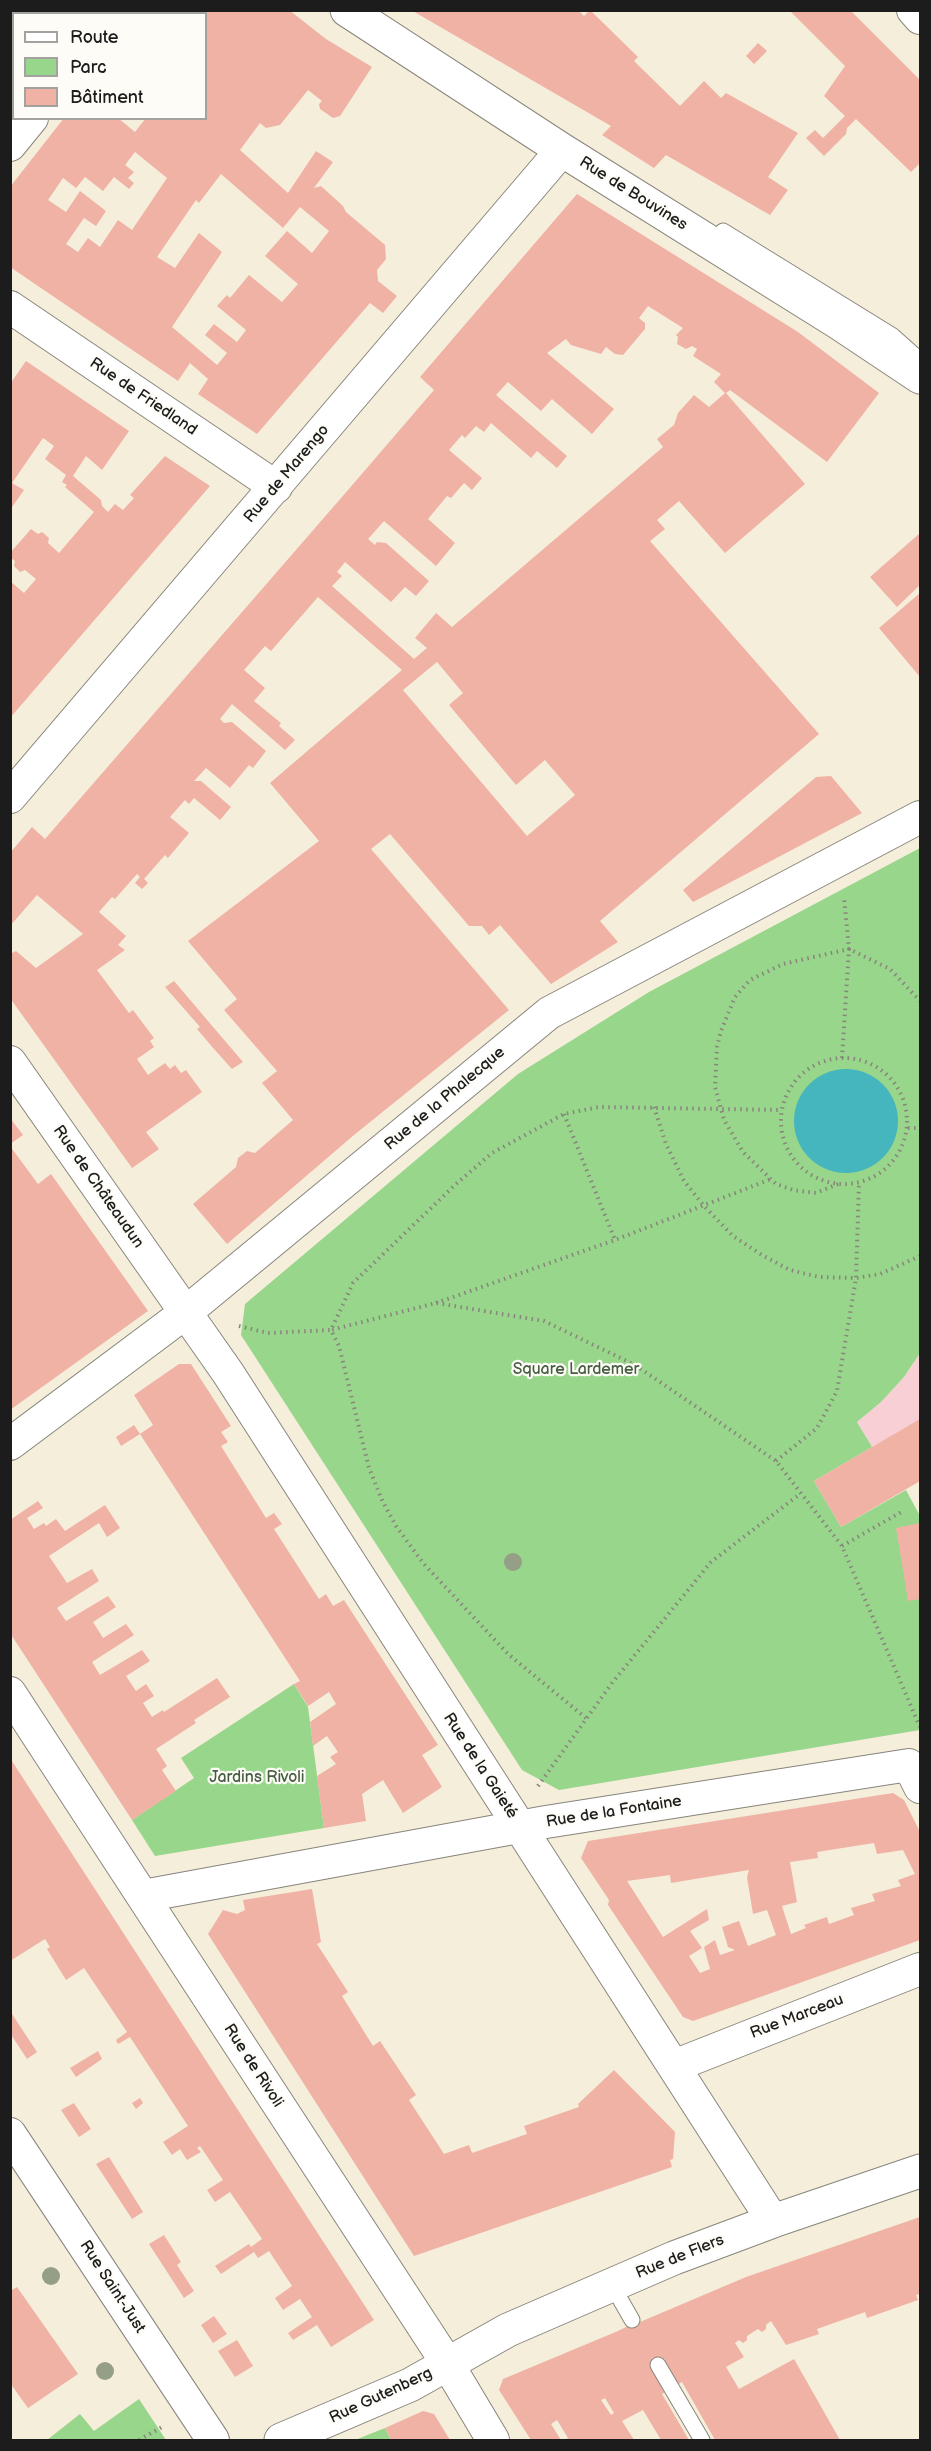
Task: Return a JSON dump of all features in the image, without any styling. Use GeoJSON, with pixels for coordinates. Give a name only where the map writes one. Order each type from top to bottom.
{"type":"FeatureCollection","features":[{"type":"Feature","properties":{"kind":"street","name":"Rue de Bouvines"},"geometry":{"type":"LineString","coordinates":[[347,10],[562,150],[839,323],[921,377]]}},
{"type":"Feature","properties":{"kind":"street"},"geometry":{"type":"LineString","coordinates":[[913,10],[921,18]]}},
{"type":"Feature","properties":{"kind":"street"},"geometry":{"type":"LineString","coordinates":[[10,145],[30,120]]}},
{"type":"Feature","properties":{"kind":"street","name":"Rue de Marengo"},"geometry":{"type":"LineString","coordinates":[[10,796],[562,150]]}},
{"type":"Feature","properties":{"kind":"street","name":"Rue de Friedland"},"geometry":{"type":"LineString","coordinates":[[10,307],[276,487]]}},
{"type":"Feature","properties":{"kind":"street","name":"Rue de la Phalecque"},"geometry":{"type":"LineString","coordinates":[[10,1444],[185,1314],[549,1013],[921,817]]}},
{"type":"Feature","properties":{"kind":"street","name":"Rue de Châteaudun"},"geometry":{"type":"LineString","coordinates":[[10,1062],[185,1314]]}},
{"type":"Feature","properties":{"kind":"street","name":"Rue de la Gaieté"},"geometry":{"type":"LineString","coordinates":[[185,1314],[228,1373],[773,2221]]}},
{"type":"Feature","properties":{"kind":"street","name":"Rue de Rivoli"},"geometry":{"type":"LineString","coordinates":[[10,1693],[447,2363],[493,2440]]}},
{"type":"Feature","properties":{"kind":"street","name":"Rue de la Fontaine"},"geometry":{"type":"LineString","coordinates":[[143,1896],[520,1827],[915,1776]]}},
{"type":"Feature","properties":{"kind":"street","name":"Rue Marceau"},"geometry":{"type":"LineString","coordinates":[[674,2066],[921,1969]]}},
{"type":"Feature","properties":{"kind":"street","name":"Rue Saint-Just"},"geometry":{"type":"LineString","coordinates":[[10,2134],[213,2440]]}},
{"type":"Feature","properties":{"kind":"street","name":"Rue de Flers"},"geometry":{"type":"LineString","coordinates":[[447,2363],[508,2330],[726,2238],[921,2170]]}},
{"type":"Feature","properties":{"kind":"street","name":"Rue Gutenberg"},"geometry":{"type":"LineString","coordinates":[[281,2440],[388,2396],[447,2363]]}},
{"type":"Feature","properties":{"kind":"lane"},"geometry":{"type":"LineString","coordinates":[[394,22],[422,40]]}},
{"type":"Feature","properties":{"kind":"lane"},"geometry":{"type":"LineString","coordinates":[[714,226],[893,336],[921,360]]}},
{"type":"Feature","properties":{"kind":"lane"},"geometry":{"type":"LineString","coordinates":[[612,2285],[632,2320]]}},
{"type":"Feature","properties":{"kind":"lane"},"geometry":{"type":"LineString","coordinates":[[658,2365],[702,2440]]}},
{"type":"Feature","properties":{"kind":"path"},"geometry":{"type":"LineString","coordinates":[[830,864],[842,888],[849,949],[842,1058]]}},
{"type":"Feature","properties":{"kind":"path"},"geometry":{"type":"LineString","coordinates":[[838,1184],[816,1192],[794,1190],[776,1184],[742,1152],[721,1108],[715,1087],[717,1047],[735,997],[750,980],[766,970],[807,957],[849,949],[890,969],[921,1001]]}},
{"type":"Feature","properties":{"kind":"path"},"geometry":{"type":"LineString","coordinates":[[842,1058],[862,1061],[881,1070],[895,1084],[905,1103],[908,1128],[903,1144],[892,1161],[878,1175],[859,1183],[838,1184],[818,1179],[800,1168],[787,1151],[781,1131],[781,1110],[789,1090],[802,1073],[820,1062],[842,1058]]}},
{"type":"Feature","properties":{"kind":"path"},"geometry":{"type":"LineString","coordinates":[[331,1330],[353,1283],[456,1184],[492,1154],[564,1114],[599,1107],[781,1110]]}},
{"type":"Feature","properties":{"kind":"path"},"geometry":{"type":"LineString","coordinates":[[654,1107],[666,1144],[684,1180],[704,1206],[733,1236],[790,1270],[819,1277],[856,1278],[880,1274],[921,1256]]}},
{"type":"Feature","properties":{"kind":"path"},"geometry":{"type":"LineString","coordinates":[[564,1114],[615,1240]]}},
{"type":"Feature","properties":{"kind":"path"},"geometry":{"type":"LineString","coordinates":[[908,1128],[921,1128]]}},
{"type":"Feature","properties":{"kind":"path"},"geometry":{"type":"LineString","coordinates":[[185,1314],[268,1334],[331,1330],[436,1303],[615,1240],[771,1179]]}},
{"type":"Feature","properties":{"kind":"path"},"geometry":{"type":"LineString","coordinates":[[776,1461],[817,1428],[837,1391],[856,1278],[859,1183]]}},
{"type":"Feature","properties":{"kind":"path"},"geometry":{"type":"LineString","coordinates":[[436,1303],[544,1321],[635,1365],[776,1461],[842,1546],[921,1727]]}},
{"type":"Feature","properties":{"kind":"path"},"geometry":{"type":"LineString","coordinates":[[331,1330],[339,1346],[369,1468],[396,1526],[423,1563],[508,1654],[586,1718]]}},
{"type":"Feature","properties":{"kind":"path"},"geometry":{"type":"LineString","coordinates":[[520,1827],[541,1779],[612,1683],[711,1562],[800,1494]]}},
{"type":"Feature","properties":{"kind":"path"},"geometry":{"type":"LineString","coordinates":[[842,1546],[903,1511]]}},
{"type":"Feature","properties":{"kind":"shaded area"},"geometry":{"type":"Polygon","coordinates":[[[920,1353],[920,1481],[841,1527],[814,1481],[872,1447],[857,1422],[881,1402],[904,1377],[920,1353]]]}},
{"type":"Feature","properties":{"kind":"green space","name":"Square Lardemer"},"geometry":{"type":"Polygon","coordinates":[[[920,848],[920,1353],[904,1377],[881,1402],[857,1422],[872,1447],[814,1481],[841,1527],[906,1490],[920,1516],[920,1730],[559,1790],[522,1770],[241,1335],[245,1304],[518,1074],[649,992],[920,848]]]}},
{"type":"Feature","properties":{"kind":"green space","name":"Jardins Rivoli"},"geometry":{"type":"Polygon","coordinates":[[[294,1684],[308,1707],[324,1828],[155,1856],[132,1820],[194,1778],[181,1758],[294,1684]]]}},
{"type":"Feature","properties":{"kind":"green space"},"geometry":{"type":"Polygon","coordinates":[[[139,2399],[166,2440],[47,2440],[80,2414],[94,2431],[139,2399]]]}},
{"type":"Feature","properties":{"kind":"green space"},"geometry":{"type":"Polygon","coordinates":[[[385,2428],[391,2440],[355,2440],[385,2428]]]}},
{"type":"Feature","properties":{"kind":"water"},"geometry":{"type":"Polygon","coordinates":[[[846,1069],[866,1073],[883,1084],[894,1101],[898,1121],[894,1141],[883,1158],[866,1169],[846,1173],[826,1169],[809,1158],[798,1141],[794,1121],[798,1101],[809,1084],[826,1073],[846,1069]]]}},
{"type":"Feature","properties":{"kind":"building"},"geometry":{"type":"Polygon","coordinates":[[[150,10],[289,10],[326,39],[372,67],[340,116],[333,118],[320,109],[319,104],[322,101],[308,90],[280,125],[266,128],[260,123],[240,150],[288,193],[316,151],[333,162],[314,188],[321,186],[343,206],[346,212],[385,245],[386,259],[377,270],[378,281],[397,296],[383,313],[370,303],[257,434],[198,394],[208,379],[190,363],[178,381],[10,267],[10,187],[62,120],[120,120],[135,132],[144,120],[207,120],[207,12],[149,12],[150,10]],[[135,152],[125,165],[134,172],[128,178],[134,183],[129,189],[114,177],[103,191],[85,177],[76,188],[63,178],[48,200],[66,212],[80,191],[106,211],[96,226],[84,218],[66,244],[78,252],[88,238],[100,247],[118,220],[132,230],[167,178],[135,152]],[[221,174],[199,203],[196,200],[157,257],[175,268],[199,233],[222,252],[172,327],[217,365],[227,353],[205,335],[214,324],[237,342],[246,330],[217,306],[227,295],[230,298],[249,275],[282,302],[298,284],[265,256],[287,231],[312,253],[329,231],[300,207],[283,228],[221,174]]]}},
{"type":"Feature","properties":{"kind":"building"},"geometry":{"type":"Polygon","coordinates":[[[411,10],[578,10],[584,16],[590,10],[638,57],[634,61],[680,106],[704,81],[721,98],[726,93],[798,133],[768,177],[788,190],[770,215],[666,155],[654,168],[602,135],[611,126],[411,10]]]}},
{"type":"Feature","properties":{"kind":"building"},"geometry":{"type":"Polygon","coordinates":[[[789,10],[850,10],[920,80],[920,163],[911,172],[856,119],[847,128],[846,134],[824,156],[806,138],[815,130],[823,138],[845,116],[824,96],[845,66],[789,10]]]}},
{"type":"Feature","properties":{"kind":"building"},"geometry":{"type":"Polygon","coordinates":[[[758,43],[767,51],[754,64],[746,56],[758,43]]]}},
{"type":"Feature","properties":{"kind":"building"},"geometry":{"type":"Polygon","coordinates":[[[577,194],[798,332],[879,393],[827,462],[730,390],[726,393],[805,484],[725,553],[679,501],[657,520],[665,529],[650,541],[819,734],[600,921],[618,942],[551,984],[500,925],[489,935],[482,926],[469,926],[390,834],[371,849],[509,1010],[354,1135],[227,1244],[193,1204],[236,1167],[238,1158],[247,1151],[255,1153],[293,1120],[262,1083],[277,1071],[224,1010],[237,999],[188,941],[319,841],[270,783],[402,670],[318,597],[271,651],[265,646],[244,670],[265,688],[254,701],[281,723],[279,726],[295,740],[285,750],[232,704],[220,719],[224,723],[232,722],[266,751],[253,768],[249,765],[230,788],[206,768],[194,781],[201,781],[231,807],[220,820],[194,798],[189,804],[185,800],[170,817],[189,833],[168,858],[165,855],[144,879],[148,883],[142,889],[135,883],[140,877],[137,874],[115,899],[112,897],[99,912],[126,936],[118,945],[125,950],[97,970],[129,1013],[133,1010],[154,1038],[150,1041],[154,1047],[137,1059],[148,1075],[165,1063],[170,1069],[175,1065],[181,1073],[186,1070],[202,1092],[146,1132],[159,1149],[132,1168],[10,998],[10,954],[16,951],[36,968],[83,934],[37,895],[10,926],[10,853],[32,827],[45,839],[348,490],[434,390],[420,377],[577,194]],[[648,306],[639,318],[645,323],[645,329],[623,355],[615,354],[606,347],[601,354],[571,345],[566,339],[547,353],[614,409],[592,434],[552,399],[541,411],[508,382],[496,395],[567,456],[557,468],[537,451],[531,458],[491,423],[484,432],[476,426],[465,438],[462,435],[449,450],[482,478],[472,490],[464,483],[451,498],[447,496],[428,519],[455,543],[436,566],[384,521],[368,539],[375,545],[377,542],[386,543],[429,581],[416,596],[405,587],[391,602],[345,562],[337,572],[342,576],[332,586],[414,659],[427,648],[415,638],[436,613],[452,627],[663,447],[657,439],[674,425],[678,413],[694,395],[709,407],[725,393],[714,382],[721,374],[693,356],[697,349],[692,346],[686,349],[677,344],[676,335],[683,328],[648,306]],[[437,662],[403,690],[527,836],[575,795],[545,760],[516,785],[449,705],[463,693],[437,662]]]}},
{"type":"Feature","properties":{"kind":"building"},"geometry":{"type":"Polygon","coordinates":[[[26,361],[129,431],[102,470],[86,456],[73,476],[101,500],[102,506],[108,512],[115,504],[123,510],[134,498],[130,495],[165,456],[210,486],[10,718],[10,581],[24,593],[36,579],[25,570],[20,572],[14,566],[15,561],[10,557],[10,553],[31,529],[38,534],[42,532],[49,538],[48,543],[59,553],[94,512],[65,487],[67,485],[62,482],[66,475],[45,459],[54,446],[43,438],[12,483],[24,490],[10,510],[10,384],[26,361]]]}},
{"type":"Feature","properties":{"kind":"building"},"geometry":{"type":"Polygon","coordinates":[[[920,533],[920,585],[897,607],[870,577],[920,533]]]}},
{"type":"Feature","properties":{"kind":"building"},"geometry":{"type":"Polygon","coordinates":[[[920,593],[920,677],[879,628],[920,593]]]}},
{"type":"Feature","properties":{"kind":"building"},"geometry":{"type":"Polygon","coordinates":[[[831,776],[862,813],[693,902],[683,890],[816,777],[831,776]]]}},
{"type":"Feature","properties":{"kind":"building"},"geometry":{"type":"Polygon","coordinates":[[[174,981],[243,1062],[232,1069],[214,1049],[197,1029],[200,1027],[165,987],[174,981]]]}},
{"type":"Feature","properties":{"kind":"building"},"geometry":{"type":"Polygon","coordinates":[[[10,1118],[23,1135],[10,1144],[10,1118]]]}},
{"type":"Feature","properties":{"kind":"building"},"geometry":{"type":"Polygon","coordinates":[[[10,1146],[38,1184],[51,1174],[148,1311],[10,1410],[10,1146]]]}},
{"type":"Feature","properties":{"kind":"building"},"geometry":{"type":"Polygon","coordinates":[[[179,1364],[191,1364],[231,1426],[221,1432],[228,1442],[221,1446],[266,1518],[274,1513],[282,1524],[274,1529],[319,1599],[326,1594],[333,1606],[344,1600],[438,1745],[422,1755],[442,1787],[403,1813],[383,1780],[362,1794],[366,1821],[324,1828],[317,1776],[336,1764],[330,1757],[338,1752],[327,1736],[313,1746],[310,1722],[336,1704],[329,1692],[308,1706],[294,1684],[300,1681],[140,1434],[153,1425],[134,1395],[179,1364]]]}},
{"type":"Feature","properties":{"kind":"building"},"geometry":{"type":"Polygon","coordinates":[[[920,1419],[920,1481],[841,1527],[814,1481],[920,1419]]]}},
{"type":"Feature","properties":{"kind":"building"},"geometry":{"type":"Polygon","coordinates":[[[134,1425],[140,1434],[121,1446],[116,1437],[134,1425]]]}},
{"type":"Feature","properties":{"kind":"building"},"geometry":{"type":"Polygon","coordinates":[[[38,1501],[43,1508],[27,1518],[34,1529],[44,1523],[46,1526],[56,1519],[65,1531],[105,1505],[120,1528],[107,1537],[99,1523],[49,1556],[67,1583],[92,1569],[99,1581],[57,1608],[66,1621],[108,1596],[116,1607],[93,1622],[103,1638],[126,1624],[134,1635],[92,1662],[100,1675],[142,1650],[150,1661],[126,1676],[136,1691],[146,1684],[154,1696],[143,1703],[152,1717],[163,1710],[164,1712],[217,1678],[230,1697],[194,1720],[196,1723],[156,1749],[167,1766],[162,1770],[176,1791],[132,1820],[10,1633],[10,1520],[38,1501]]]}},
{"type":"Feature","properties":{"kind":"building"},"geometry":{"type":"Polygon","coordinates":[[[920,1523],[920,1599],[908,1601],[896,1528],[920,1523]]]}},
{"type":"Feature","properties":{"kind":"building"},"geometry":{"type":"Polygon","coordinates":[[[10,1758],[374,2320],[331,2347],[317,2325],[293,2340],[288,2333],[312,2317],[300,2299],[283,2310],[275,2298],[292,2286],[269,2251],[258,2258],[254,2252],[221,2274],[215,2266],[249,2244],[251,2247],[262,2239],[230,2192],[215,2202],[207,2190],[223,2180],[200,2146],[197,2148],[201,2152],[187,2160],[180,2149],[172,2155],[163,2142],[188,2126],[130,2037],[118,2044],[116,2040],[127,2032],[84,1968],[66,1980],[47,1949],[50,1947],[45,1939],[10,1961],[10,1758]]]}},
{"type":"Feature","properties":{"kind":"building"},"geometry":{"type":"Polygon","coordinates":[[[893,1793],[904,1800],[920,1832],[920,1940],[693,2021],[683,2017],[608,1905],[609,1900],[581,1858],[588,1841],[893,1793]],[[874,1843],[817,1852],[818,1858],[790,1862],[797,1902],[782,1906],[791,1934],[806,1928],[804,1925],[827,1917],[829,1924],[854,1915],[851,1908],[875,1901],[872,1894],[901,1886],[898,1880],[915,1874],[903,1850],[877,1854],[874,1843]],[[749,1870],[671,1883],[670,1875],[627,1881],[663,1937],[707,1909],[709,1920],[690,1931],[702,1948],[689,1956],[700,1973],[710,1969],[704,1947],[715,1940],[720,1955],[735,1950],[728,1947],[722,1927],[739,1921],[748,1946],[776,1935],[767,1910],[753,1914],[747,1877],[749,1870]]]}},
{"type":"Feature","properties":{"kind":"building"},"geometry":{"type":"Polygon","coordinates":[[[312,1889],[321,1942],[317,1944],[348,1992],[342,1996],[373,2046],[380,2041],[416,2095],[409,2100],[444,2154],[469,2145],[472,2153],[527,2134],[524,2126],[579,2107],[578,2104],[614,2070],[675,2132],[673,2159],[670,2160],[672,2167],[414,2256],[208,1934],[223,1910],[237,1914],[245,1910],[243,1900],[312,1889]]]}},
{"type":"Feature","properties":{"kind":"building"},"geometry":{"type":"Polygon","coordinates":[[[10,2011],[37,2052],[27,2059],[10,2033],[10,2011]]]}},
{"type":"Feature","properties":{"kind":"building"},"geometry":{"type":"Polygon","coordinates":[[[98,2051],[102,2059],[76,2077],[70,2068],[98,2051]]]}},
{"type":"Feature","properties":{"kind":"building"},"geometry":{"type":"Polygon","coordinates":[[[140,2098],[143,2103],[136,2109],[132,2103],[140,2098]]]}},
{"type":"Feature","properties":{"kind":"building"},"geometry":{"type":"Polygon","coordinates":[[[74,2103],[91,2129],[79,2137],[61,2110],[74,2103]]]}},
{"type":"Feature","properties":{"kind":"building"},"geometry":{"type":"Polygon","coordinates":[[[109,2157],[143,2212],[132,2219],[96,2164],[109,2157]]]}},
{"type":"Feature","properties":{"kind":"building"},"geometry":{"type":"Polygon","coordinates":[[[920,2217],[920,2294],[916,2295],[918,2300],[867,2318],[865,2312],[817,2329],[819,2334],[786,2345],[771,2321],[762,2332],[758,2329],[747,2336],[747,2340],[743,2343],[739,2340],[735,2343],[744,2357],[726,2367],[739,2389],[794,2359],[840,2440],[715,2440],[682,2382],[662,2394],[689,2440],[661,2440],[643,2410],[622,2421],[634,2440],[564,2440],[568,2438],[557,2420],[551,2424],[561,2440],[531,2440],[499,2390],[503,2379],[618,2331],[628,2326],[632,2320],[640,2322],[746,2277],[920,2217]],[[605,2398],[601,2400],[611,2415],[614,2413],[605,2398]]]}},
{"type":"Feature","properties":{"kind":"building"},"geometry":{"type":"Polygon","coordinates":[[[164,2235],[181,2262],[177,2265],[194,2291],[184,2298],[149,2244],[164,2235]]]}},
{"type":"Feature","properties":{"kind":"building"},"geometry":{"type":"Polygon","coordinates":[[[17,2287],[78,2374],[28,2408],[10,2383],[10,2291],[17,2287]]]}},
{"type":"Feature","properties":{"kind":"building"},"geometry":{"type":"Polygon","coordinates":[[[214,2316],[227,2334],[213,2343],[201,2325],[214,2316]]]}},
{"type":"Feature","properties":{"kind":"building"},"geometry":{"type":"Polygon","coordinates":[[[237,2340],[253,2366],[235,2377],[218,2351],[237,2340]]]}},
{"type":"Feature","properties":{"kind":"building"},"geometry":{"type":"Polygon","coordinates":[[[423,2411],[434,2414],[450,2440],[391,2440],[385,2428],[423,2411]]]}}]}
